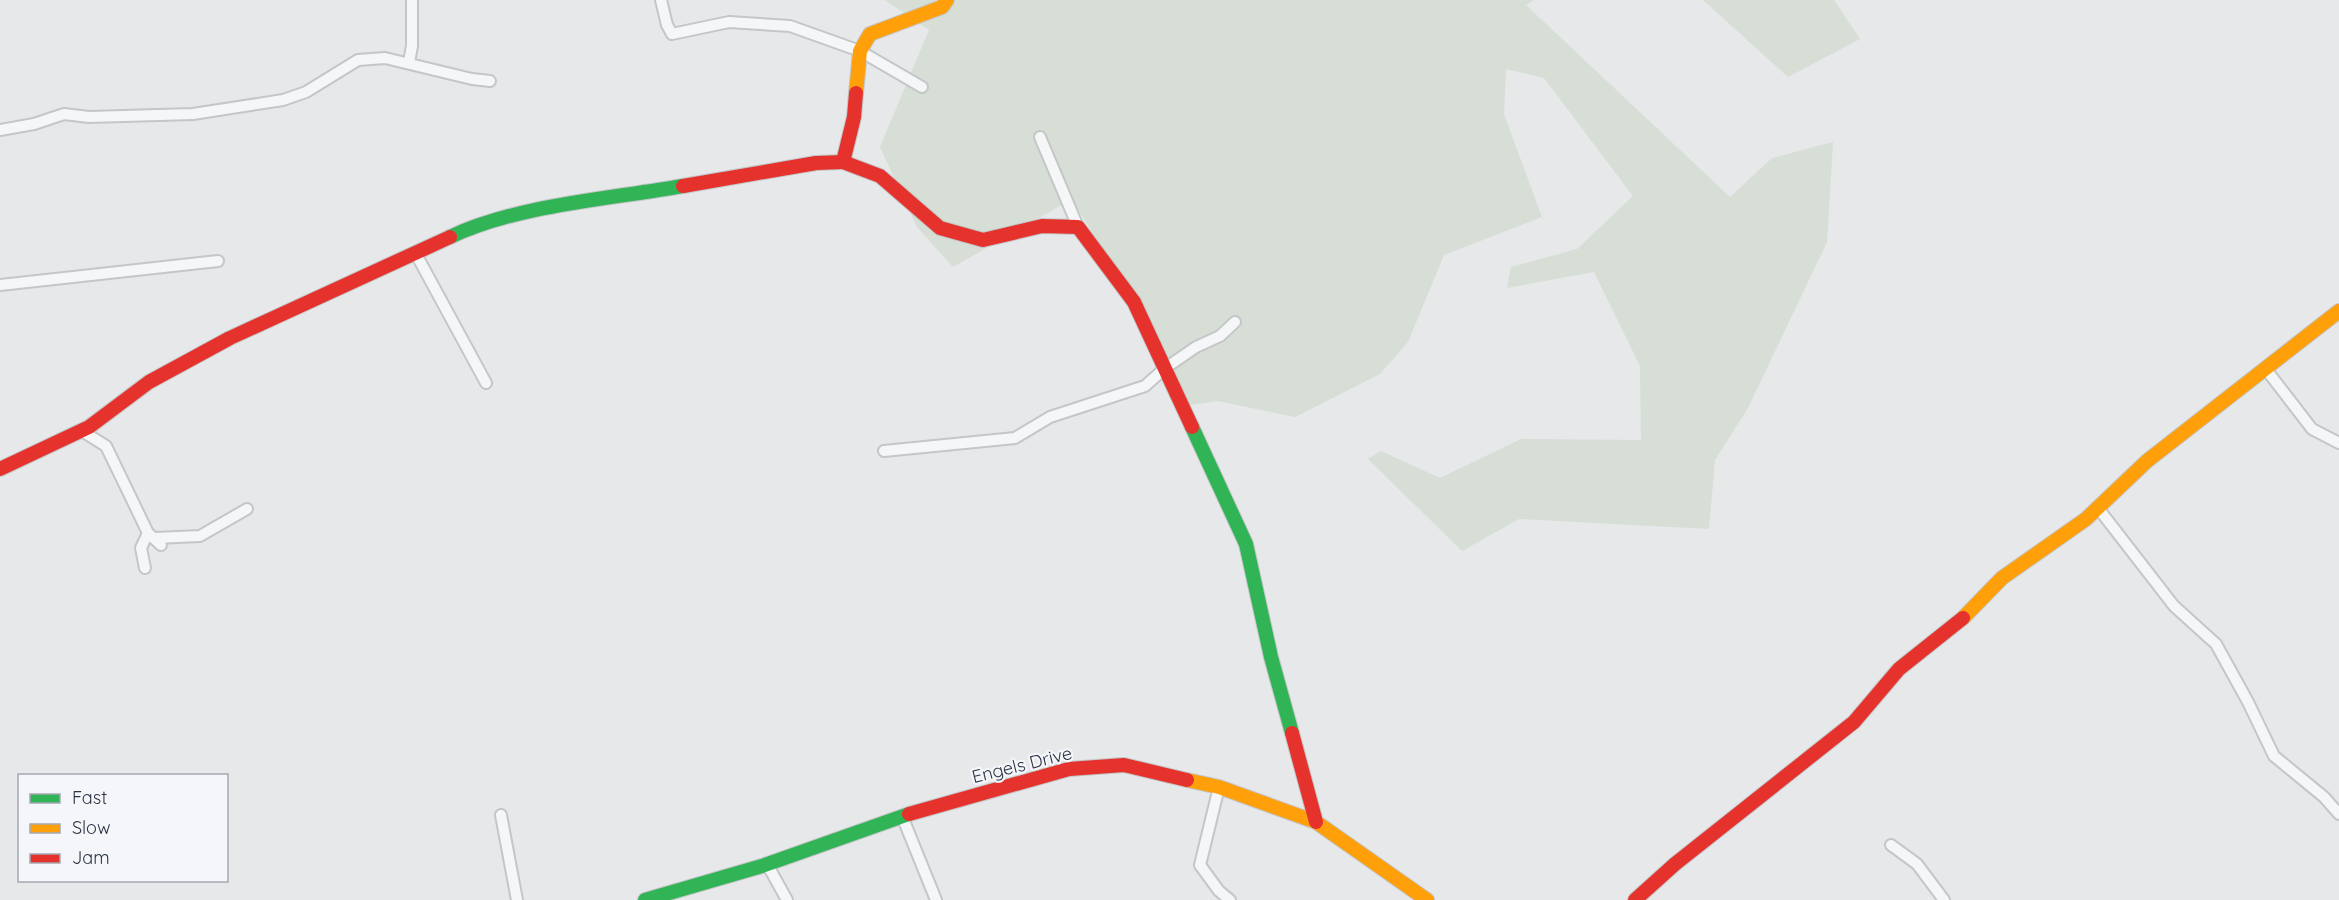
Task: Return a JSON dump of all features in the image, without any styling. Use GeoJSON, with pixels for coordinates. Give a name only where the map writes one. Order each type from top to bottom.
{"type":"FeatureCollection","features":[{"type":"Feature","properties":{"kind":"street"},"geometry":{"type":"LineString","coordinates":[[409,62],[412,46],[412,0]]}},
{"type":"Feature","properties":{"kind":"street"},"geometry":{"type":"LineString","coordinates":[[661,0],[667,25],[672,34],[729,22],[790,26],[860,51],[922,87]]}},
{"type":"Feature","properties":{"kind":"street"},"geometry":{"type":"LineString","coordinates":[[843,162],[854,117],[860,51],[870,34],[942,7],[947,0]]}},
{"type":"Feature","properties":{"kind":"street"},"geometry":{"type":"LineString","coordinates":[[0,130],[34,124],[64,114],[89,117],[193,114],[283,100],[306,92],[358,60],[385,58],[472,79],[490,81]]}},
{"type":"Feature","properties":{"kind":"street"},"geometry":{"type":"LineString","coordinates":[[1040,137],[1078,227],[1134,302],[1246,544],[1271,657],[1316,822]]}},
{"type":"Feature","properties":{"kind":"street"},"geometry":{"type":"LineString","coordinates":[[0,469],[81,431],[149,382],[230,338],[475,225],[515,215],[816,163],[843,162],[880,176],[940,228],[983,240],[1042,226],[1078,227]]}},
{"type":"Feature","properties":{"kind":"street"},"geometry":{"type":"LineString","coordinates":[[416,254],[486,383]]}},
{"type":"Feature","properties":{"kind":"street"},"geometry":{"type":"LineString","coordinates":[[0,285],[218,261]]}},
{"type":"Feature","properties":{"kind":"street"},"geometry":{"type":"LineString","coordinates":[[1635,900],[1684,856],[1854,722],[1899,669],[1961,620],[2002,578],[2086,519],[2147,461],[2339,311]]}},
{"type":"Feature","properties":{"kind":"street"},"geometry":{"type":"LineString","coordinates":[[884,451],[1015,438],[1050,417],[1145,386],[1164,369],[1196,347],[1220,336],[1234,322]]}},
{"type":"Feature","properties":{"kind":"street"},"geometry":{"type":"LineString","coordinates":[[2265,368],[2312,429],[2339,443]]}},
{"type":"Feature","properties":{"kind":"street"},"geometry":{"type":"LineString","coordinates":[[81,431],[106,446],[154,539]]}},
{"type":"Feature","properties":{"kind":"street"},"geometry":{"type":"LineString","coordinates":[[2098,508],[2174,606],[2216,644],[2274,756],[2324,796],[2339,814]]}},
{"type":"Feature","properties":{"kind":"street"},"geometry":{"type":"LineString","coordinates":[[145,568],[141,548],[154,539],[200,536],[247,509]]}},
{"type":"Feature","properties":{"kind":"street","name":"Engels Drive"},"geometry":{"type":"LineString","coordinates":[[645,900],[767,864],[902,816],[1069,769],[1124,765],[1219,787],[1316,822],[1427,900]]}},
{"type":"Feature","properties":{"kind":"street"},"geometry":{"type":"LineString","coordinates":[[1219,787],[1200,865],[1219,891],[1230,900]]}},
{"type":"Feature","properties":{"kind":"street"},"geometry":{"type":"LineString","coordinates":[[501,814],[517,900]]}},
{"type":"Feature","properties":{"kind":"street"},"geometry":{"type":"LineString","coordinates":[[902,816],[936,900]]}},
{"type":"Feature","properties":{"kind":"street"},"geometry":{"type":"LineString","coordinates":[[1891,844],[1917,864],[1944,900]]}},
{"type":"Feature","properties":{"kind":"street"},"geometry":{"type":"LineString","coordinates":[[767,864],[788,900]]}},
{"type":"Feature","properties":{"kind":"shaded area"},"geometry":{"type":"Polygon","coordinates":[[[885,0],[1534,0],[1526,5],[1730,197],[1772,158],[1833,142],[1827,242],[1748,408],[1715,460],[1709,529],[1519,519],[1462,551],[1368,459],[1381,451],[1440,478],[1521,439],[1641,440],[1640,366],[1594,272],[1507,288],[1511,267],[1577,249],[1633,196],[1544,78],[1506,69],[1504,114],[1542,217],[1444,255],[1408,342],[1380,374],[1295,417],[1218,401],[1176,407],[1120,278],[1072,199],[953,267],[917,227],[880,147],[929,30],[885,0]]]}},
{"type":"Feature","properties":{"kind":"shaded area"},"geometry":{"type":"Polygon","coordinates":[[[1703,0],[1834,0],[1860,39],[1788,77],[1703,0]]]}},
{"type":"Feature","properties":{"kind":"traffic: fast"},"geometry":{"type":"LineString","coordinates":[[450,237],[476,226],[534,210],[683,186]]}},
{"type":"Feature","properties":{"kind":"traffic: fast"},"geometry":{"type":"LineString","coordinates":[[1192,427],[1246,544],[1271,657],[1292,733]]}},
{"type":"Feature","properties":{"kind":"traffic: fast"},"geometry":{"type":"LineString","coordinates":[[645,900],[762,866],[909,814]]}},
{"type":"Feature","properties":{"kind":"traffic: slow"},"geometry":{"type":"LineString","coordinates":[[856,93],[860,51],[870,34],[942,7],[947,0]]}},
{"type":"Feature","properties":{"kind":"traffic: slow"},"geometry":{"type":"LineString","coordinates":[[1963,618],[2002,578],[2086,519],[2147,461],[2339,311]]}},
{"type":"Feature","properties":{"kind":"traffic: slow"},"geometry":{"type":"LineString","coordinates":[[1187,780],[1219,787],[1316,822],[1427,900]]}},
{"type":"Feature","properties":{"kind":"traffic: jam"},"geometry":{"type":"LineString","coordinates":[[683,186],[816,163],[843,162],[854,117],[856,93]]}},
{"type":"Feature","properties":{"kind":"traffic: jam"},"geometry":{"type":"LineString","coordinates":[[843,162],[880,176],[940,228],[983,240],[1042,226],[1078,227],[1134,302],[1192,427]]}},
{"type":"Feature","properties":{"kind":"traffic: jam"},"geometry":{"type":"LineString","coordinates":[[0,469],[89,427],[149,382],[230,338],[450,237]]}},
{"type":"Feature","properties":{"kind":"traffic: jam"},"geometry":{"type":"LineString","coordinates":[[1635,900],[1675,864],[1854,722],[1899,669],[1963,618]]}},
{"type":"Feature","properties":{"kind":"traffic: jam"},"geometry":{"type":"LineString","coordinates":[[1292,733],[1316,822]]}},
{"type":"Feature","properties":{"kind":"traffic: jam"},"geometry":{"type":"LineString","coordinates":[[909,814],[1069,769],[1124,765],[1187,780]]}}]}
